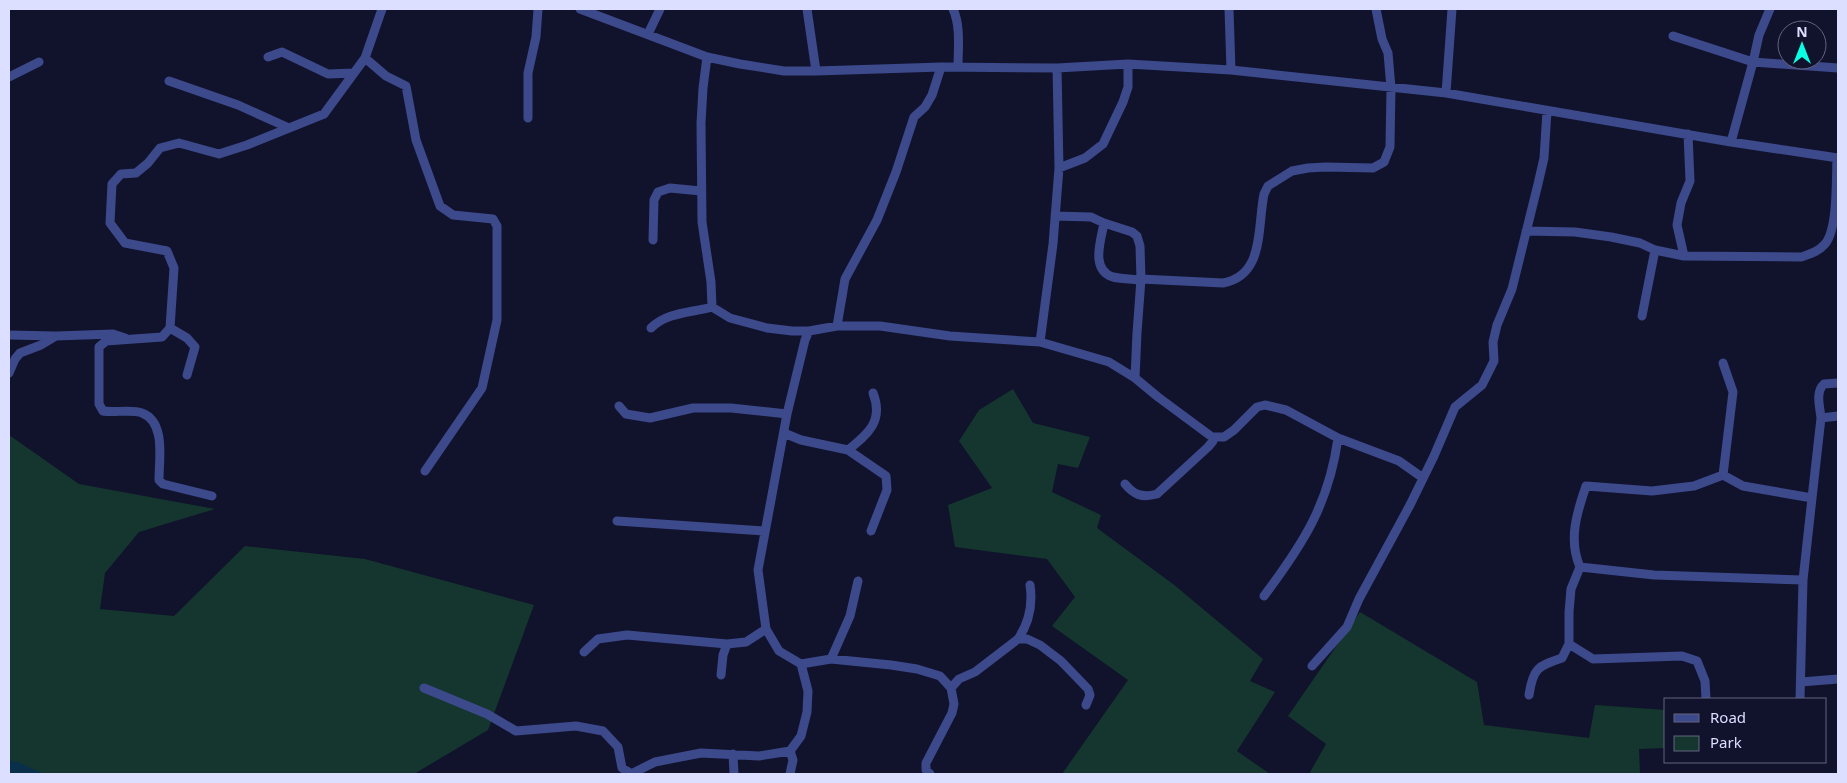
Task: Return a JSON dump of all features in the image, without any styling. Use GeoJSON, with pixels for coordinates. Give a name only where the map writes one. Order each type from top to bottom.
{"type":"FeatureCollection","features":[{"type":"Feature","properties":{"kind":"street"},"geometry":{"type":"LineString","coordinates":[[212,496],[163,484],[159,480],[158,430],[152,419],[140,412],[103,411],[99,404],[99,346],[106,341],[162,337],[170,328],[174,268],[168,251],[125,243],[110,223],[112,184],[122,174],[136,173],[148,163],[160,148],[179,143],[219,154],[324,114],[365,58],[382,9]]}},
{"type":"Feature","properties":{"kind":"street"},"geometry":{"type":"LineString","coordinates":[[528,118],[528,72],[536,37],[538,9]]}},
{"type":"Feature","properties":{"kind":"street"},"geometry":{"type":"LineString","coordinates":[[580,9],[707,57],[784,71],[941,67],[1057,68],[1128,64],[1231,70],[1446,93],[1731,142],[1838,158],[1834,221],[1827,242],[1817,252],[1801,257],[1684,256],[1611,237],[1575,232],[1526,232]]}},
{"type":"Feature","properties":{"kind":"street"},"geometry":{"type":"LineString","coordinates":[[648,34],[660,9]]}},
{"type":"Feature","properties":{"kind":"street"},"geometry":{"type":"LineString","coordinates":[[807,9],[816,71]]}},
{"type":"Feature","properties":{"kind":"street"},"geometry":{"type":"LineString","coordinates":[[954,9],[958,36],[958,67]]}},
{"type":"Feature","properties":{"kind":"street"},"geometry":{"type":"LineString","coordinates":[[1229,9],[1231,70]]}},
{"type":"Feature","properties":{"kind":"street"},"geometry":{"type":"LineString","coordinates":[[1104,223],[1099,257],[1101,268],[1108,275],[1141,280],[1223,283],[1240,278],[1252,264],[1256,252],[1261,205],[1268,186],[1292,171],[1308,168],[1373,168],[1384,162],[1390,147],[1391,88],[1388,53],[1382,39],[1376,9]]}},
{"type":"Feature","properties":{"kind":"street"},"geometry":{"type":"LineString","coordinates":[[1446,93],[1452,9]]}},
{"type":"Feature","properties":{"kind":"street"},"geometry":{"type":"LineString","coordinates":[[1731,142],[1759,35],[1770,9]]}},
{"type":"Feature","properties":{"kind":"street"},"geometry":{"type":"LineString","coordinates":[[1674,36],[1753,62],[1838,68]]}},
{"type":"Feature","properties":{"kind":"street"},"geometry":{"type":"LineString","coordinates":[[268,56],[282,52],[328,74],[354,74]]}},
{"type":"Feature","properties":{"kind":"street"},"geometry":{"type":"LineString","coordinates":[[707,57],[701,123],[702,222],[711,282],[712,307]]}},
{"type":"Feature","properties":{"kind":"street"},"geometry":{"type":"LineString","coordinates":[[365,58],[386,76],[406,86],[416,140],[440,206],[453,214],[493,218],[497,226],[497,320],[482,388],[425,471]]}},
{"type":"Feature","properties":{"kind":"street"},"geometry":{"type":"LineString","coordinates":[[9,77],[39,62]]}},
{"type":"Feature","properties":{"kind":"street"},"geometry":{"type":"LineString","coordinates":[[1059,168],[1085,158],[1103,144],[1128,87],[1128,64]]}},
{"type":"Feature","properties":{"kind":"street"},"geometry":{"type":"LineString","coordinates":[[837,326],[845,279],[877,220],[914,118],[925,107],[932,95],[941,67]]}},
{"type":"Feature","properties":{"kind":"street"},"geometry":{"type":"LineString","coordinates":[[1040,342],[1059,168],[1057,68]]}},
{"type":"Feature","properties":{"kind":"street"},"geometry":{"type":"LineString","coordinates":[[169,81],[238,105],[289,128]]}},
{"type":"Feature","properties":{"kind":"street"},"geometry":{"type":"LineString","coordinates":[[1312,666],[1347,627],[1359,599],[1410,505],[1455,407],[1482,385],[1494,361],[1493,342],[1497,325],[1512,289],[1544,158],[1547,111]]}},
{"type":"Feature","properties":{"kind":"street"},"geometry":{"type":"LineString","coordinates":[[1684,256],[1677,217],[1690,181],[1688,134]]}},
{"type":"Feature","properties":{"kind":"street"},"geometry":{"type":"LineString","coordinates":[[653,240],[654,200],[658,192],[670,188],[702,190]]}},
{"type":"Feature","properties":{"kind":"street"},"geometry":{"type":"LineString","coordinates":[[1055,216],[1090,217],[1122,228],[1136,236],[1140,246],[1141,280],[1135,378]]}},
{"type":"Feature","properties":{"kind":"street"},"geometry":{"type":"LineString","coordinates":[[1642,316],[1655,250]]}},
{"type":"Feature","properties":{"kind":"street"},"geometry":{"type":"LineString","coordinates":[[651,328],[659,320],[712,307],[730,318],[767,328],[792,331],[809,331],[837,326],[880,326],[950,336],[1040,342],[1109,362],[1135,378],[1212,436],[1224,437],[1234,430],[1257,407],[1265,406],[1286,410],[1338,438],[1399,461],[1423,478]]}},
{"type":"Feature","properties":{"kind":"street"},"geometry":{"type":"LineString","coordinates":[[170,328],[187,338],[195,346],[187,375]]}},
{"type":"Feature","properties":{"kind":"street"},"geometry":{"type":"LineString","coordinates":[[809,331],[805,340],[787,414],[758,570],[766,629],[778,650],[801,664],[831,659],[891,664],[940,676],[951,688],[954,704],[952,713],[926,763],[926,770],[930,774]]}},
{"type":"Feature","properties":{"kind":"street"},"geometry":{"type":"LineString","coordinates":[[9,335],[113,334],[128,340]]}},
{"type":"Feature","properties":{"kind":"street"},"geometry":{"type":"LineString","coordinates":[[9,373],[20,353],[40,346],[56,336]]}},
{"type":"Feature","properties":{"kind":"street"},"geometry":{"type":"LineString","coordinates":[[1723,362],[1733,392],[1723,475]]}},
{"type":"Feature","properties":{"kind":"street"},"geometry":{"type":"LineString","coordinates":[[1800,698],[1803,580],[1821,418],[1818,397],[1820,388],[1824,384],[1838,383]]}},
{"type":"Feature","properties":{"kind":"street"},"geometry":{"type":"LineString","coordinates":[[848,450],[868,434],[876,418],[877,402],[873,393]]}},
{"type":"Feature","properties":{"kind":"street"},"geometry":{"type":"LineString","coordinates":[[619,406],[626,414],[650,418],[693,408],[731,408],[787,414]]}},
{"type":"Feature","properties":{"kind":"street"},"geometry":{"type":"LineString","coordinates":[[1821,418],[1838,416]]}},
{"type":"Feature","properties":{"kind":"street"},"geometry":{"type":"LineString","coordinates":[[784,433],[801,440],[848,450],[886,476],[887,490],[871,531]]}},
{"type":"Feature","properties":{"kind":"street"},"geometry":{"type":"LineString","coordinates":[[1125,484],[1137,496],[1148,497],[1156,494],[1208,448],[1213,441],[1212,436]]}},
{"type":"Feature","properties":{"kind":"street"},"geometry":{"type":"LineString","coordinates":[[1264,596],[1301,545],[1316,516],[1333,469],[1338,438]]}},
{"type":"Feature","properties":{"kind":"street"},"geometry":{"type":"LineString","coordinates":[[1529,694],[1532,677],[1544,664],[1562,658],[1569,644],[1571,589],[1580,567],[1576,558],[1574,534],[1579,507],[1586,486],[1652,491],[1694,486],[1723,475],[1743,486],[1812,498]]}},
{"type":"Feature","properties":{"kind":"street"},"geometry":{"type":"LineString","coordinates":[[618,522],[764,531]]}},
{"type":"Feature","properties":{"kind":"street"},"geometry":{"type":"LineString","coordinates":[[1580,567],[1654,575],[1803,580]]}},
{"type":"Feature","properties":{"kind":"street"},"geometry":{"type":"LineString","coordinates":[[831,659],[850,616],[858,581]]}},
{"type":"Feature","properties":{"kind":"street"},"geometry":{"type":"LineString","coordinates":[[951,688],[959,679],[976,672],[1018,639],[1028,621],[1032,596],[1030,585]]}},
{"type":"Feature","properties":{"kind":"street"},"geometry":{"type":"LineString","coordinates":[[584,652],[598,639],[627,635],[727,644],[746,642],[766,629]]}},
{"type":"Feature","properties":{"kind":"street"},"geometry":{"type":"LineString","coordinates":[[1018,639],[1027,639],[1040,645],[1066,666],[1088,689],[1090,694],[1086,704]]}},
{"type":"Feature","properties":{"kind":"street"},"geometry":{"type":"LineString","coordinates":[[721,675],[723,655],[727,644]]}},
{"type":"Feature","properties":{"kind":"street"},"geometry":{"type":"LineString","coordinates":[[1569,644],[1592,659],[1682,656],[1697,661],[1705,681],[1706,698]]}},
{"type":"Feature","properties":{"kind":"street"},"geometry":{"type":"LineString","coordinates":[[424,688],[487,714],[516,731],[576,726],[603,731],[618,747],[622,768],[632,774],[656,762],[702,753],[759,756],[790,750],[801,736],[807,712],[808,690],[801,664]]}},
{"type":"Feature","properties":{"kind":"street"},"geometry":{"type":"LineString","coordinates":[[1801,682],[1838,680]]}},
{"type":"Feature","properties":{"kind":"street"},"geometry":{"type":"LineString","coordinates":[[790,750],[793,760],[790,774]]}},
{"type":"Feature","properties":{"kind":"street"},"geometry":{"type":"LineString","coordinates":[[733,754],[734,774]]}},
{"type":"Feature","properties":{"kind":"green space"},"geometry":{"type":"Polygon","coordinates":[[[1013,389],[1033,423],[1090,437],[1078,468],[1058,464],[1052,492],[1101,515],[1097,528],[1173,584],[1263,659],[1250,681],[1275,692],[1237,751],[1270,774],[1062,774],[1128,680],[1052,626],[1075,597],[1047,559],[955,547],[948,505],[992,488],[959,441],[979,410],[1013,389]]]}},
{"type":"Feature","properties":{"kind":"green space"},"geometry":{"type":"Polygon","coordinates":[[[9,435],[79,484],[215,509],[139,532],[105,573],[100,609],[174,616],[245,546],[365,559],[534,605],[488,730],[414,774],[9,774],[9,435]]]}},
{"type":"Feature","properties":{"kind":"green space"},"geometry":{"type":"Polygon","coordinates":[[[1360,612],[1477,682],[1484,725],[1589,738],[1595,705],[1664,710],[1664,748],[1639,749],[1640,774],[1309,774],[1326,744],[1288,716],[1360,612]]]}},
{"type":"Feature","properties":{"kind":"water"},"geometry":{"type":"Polygon","coordinates":[[[9,761],[18,762],[44,774],[9,774],[9,761]]]}}]}
